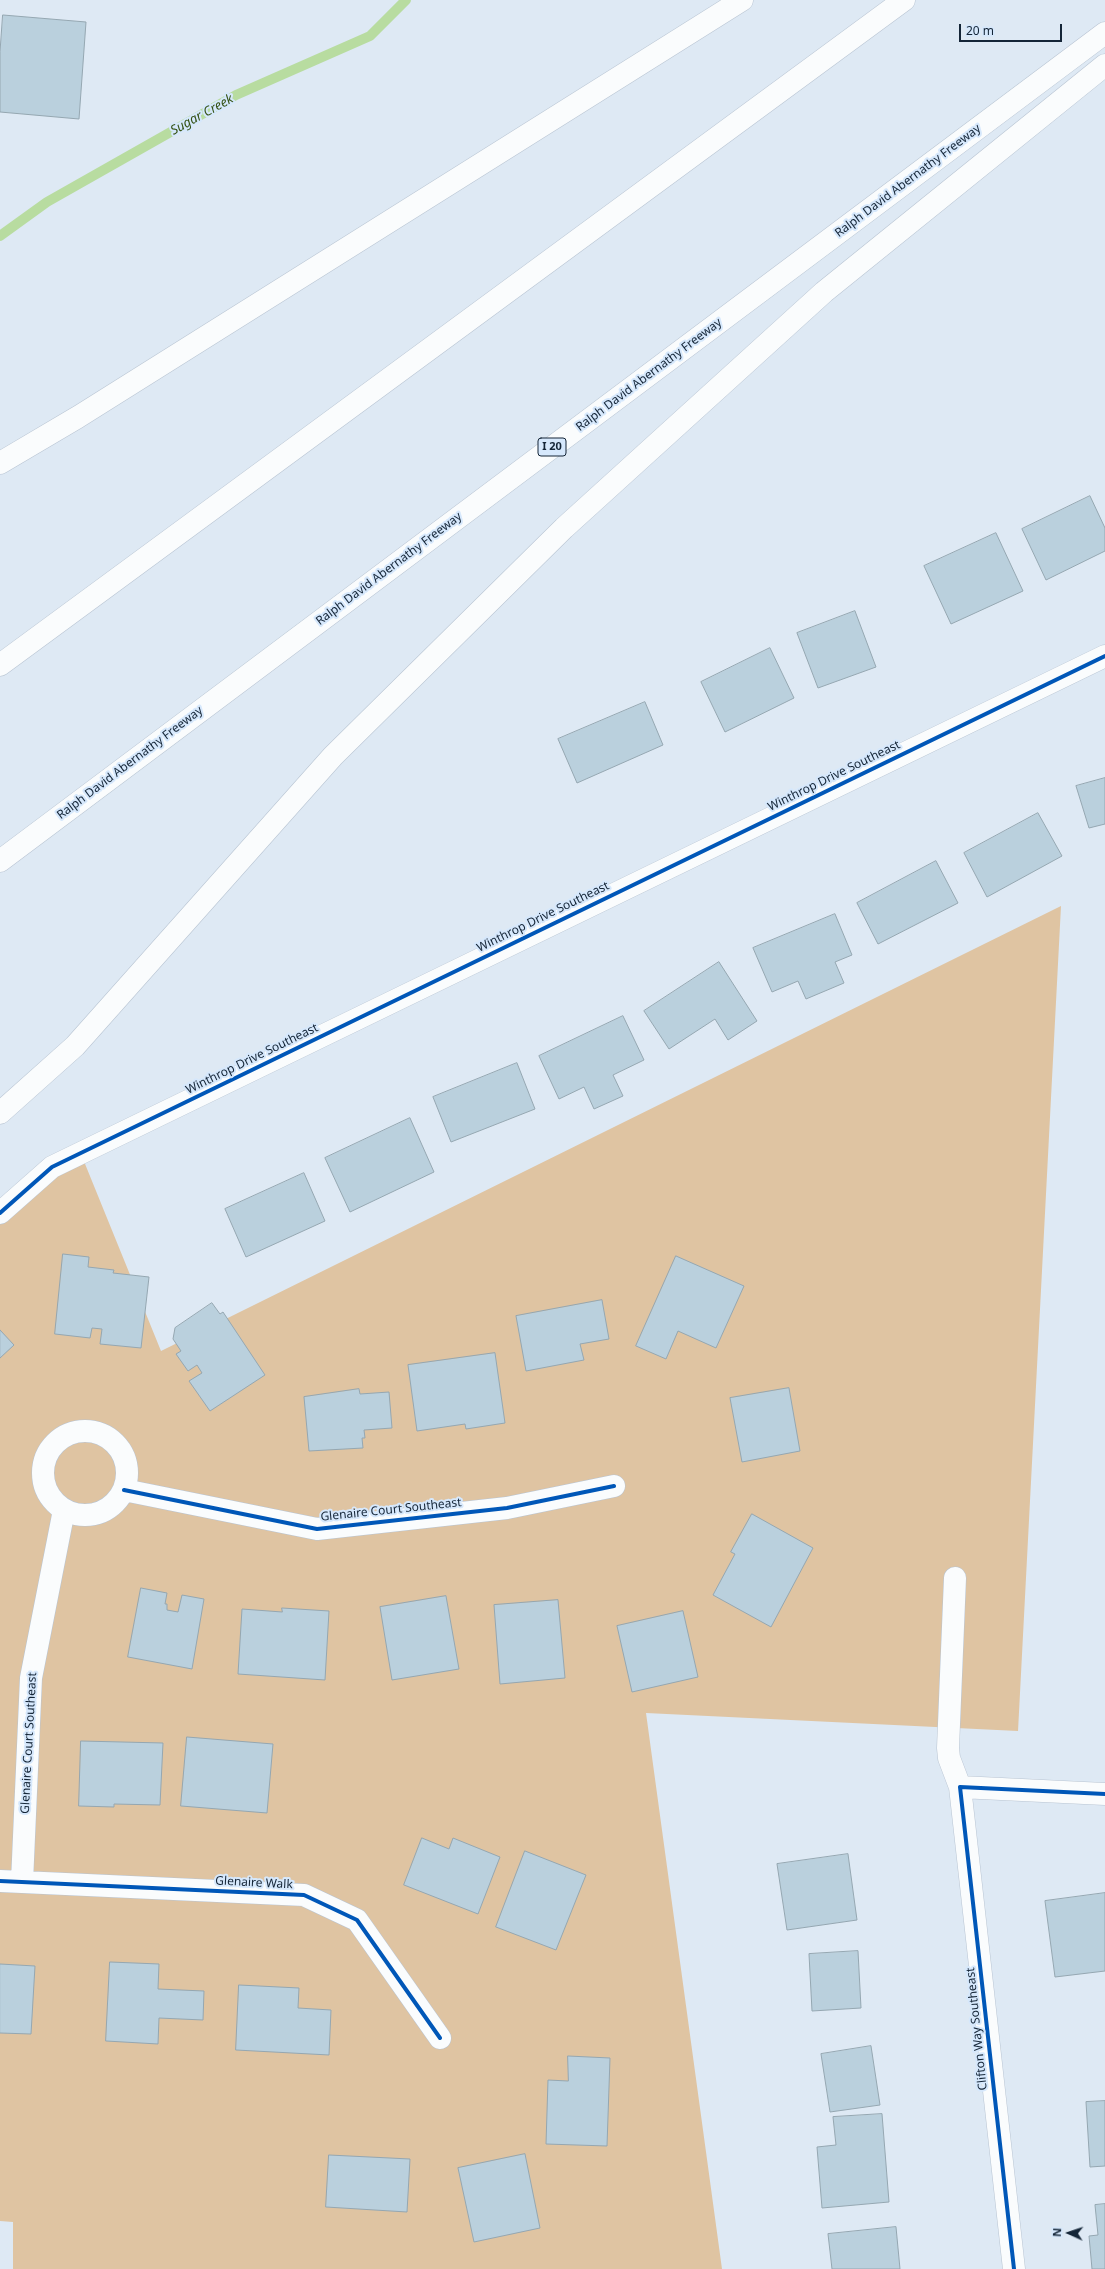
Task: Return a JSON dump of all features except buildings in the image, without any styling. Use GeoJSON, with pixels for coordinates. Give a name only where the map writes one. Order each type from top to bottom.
{"type":"FeatureCollection","features":[{"type":"Feature","properties":{"kind":"main road"},"geometry":{"type":"LineString","coordinates":[[0,463],[78,417],[742,0]]}},
{"type":"Feature","properties":{"kind":"main road"},"geometry":{"type":"LineString","coordinates":[[0,665],[904,0]]}},
{"type":"Feature","properties":{"kind":"main road","name":"Ralph David Abernathy Freeway"},"geometry":{"type":"LineString","coordinates":[[0,861],[1105,33]]}},
{"type":"Feature","properties":{"kind":"main road"},"geometry":{"type":"LineString","coordinates":[[0,1113],[75,1046],[333,756],[564,528],[824,292],[1105,65]]}},
{"type":"Feature","properties":{"kind":"main road","name":"Winthrop Drive Southeast"},"geometry":{"type":"LineString","coordinates":[[0,1213],[52,1167],[1105,656]]}},
{"type":"Feature","properties":{"kind":"main road"},"geometry":{"type":"LineString","coordinates":[[85,1430],[99,1432],[112,1439],[121,1450],[126,1463],[127,1477],[124,1490],[116,1502],[105,1511],[92,1515],[77,1515],[64,1510],[53,1502],[45,1490],[42,1476],[43,1462],[49,1449],[59,1439],[71,1432],[85,1430]]}},
{"type":"Feature","properties":{"kind":"main road","name":"Glenaire Court Southeast"},"geometry":{"type":"LineString","coordinates":[[124,1490],[317,1529],[507,1508],[614,1486]]}},
{"type":"Feature","properties":{"kind":"main road","name":"Glenaire Court Southeast"},"geometry":{"type":"LineString","coordinates":[[22,1882],[31,1678],[64,1510]]}},
{"type":"Feature","properties":{"kind":"main road","name":"Clifton Way Southeast"},"geometry":{"type":"LineString","coordinates":[[955,1578],[948,1748],[949,1758],[960,1787],[1014,2269]]}},
{"type":"Feature","properties":{"kind":"main road"},"geometry":{"type":"LineString","coordinates":[[960,1787],[1105,1794]]}},
{"type":"Feature","properties":{"kind":"main road","name":"Glenaire Walk"},"geometry":{"type":"LineString","coordinates":[[0,1881],[304,1895],[357,1920],[440,2038]]}},
{"type":"Feature","properties":{"kind":"shaded area"},"geometry":{"type":"Polygon","coordinates":[[[1061,906],[1018,1731],[646,1713],[722,2269],[13,2269],[13,2222],[0,2221],[0,1203],[81,1154],[161,1351],[1061,906]]]}},
{"type":"Feature","properties":{"kind":"waterway","name":"Sugar Creek"},"geometry":{"type":"LineString","coordinates":[[0,236],[47,202],[236,95],[370,36],[406,0]]}},
{"type":"Feature","properties":{"kind":"cycle path"},"geometry":{"type":"LineString","coordinates":[[0,1213],[52,1167],[1105,656]]}},
{"type":"Feature","properties":{"kind":"cycle path"},"geometry":{"type":"LineString","coordinates":[[124,1490],[317,1529],[507,1508],[614,1486]]}},
{"type":"Feature","properties":{"kind":"cycle path"},"geometry":{"type":"LineString","coordinates":[[1014,2269],[960,1787],[1105,1794]]}},
{"type":"Feature","properties":{"kind":"cycle path"},"geometry":{"type":"LineString","coordinates":[[0,1881],[304,1895],[357,1920],[440,2038]]}}]}
